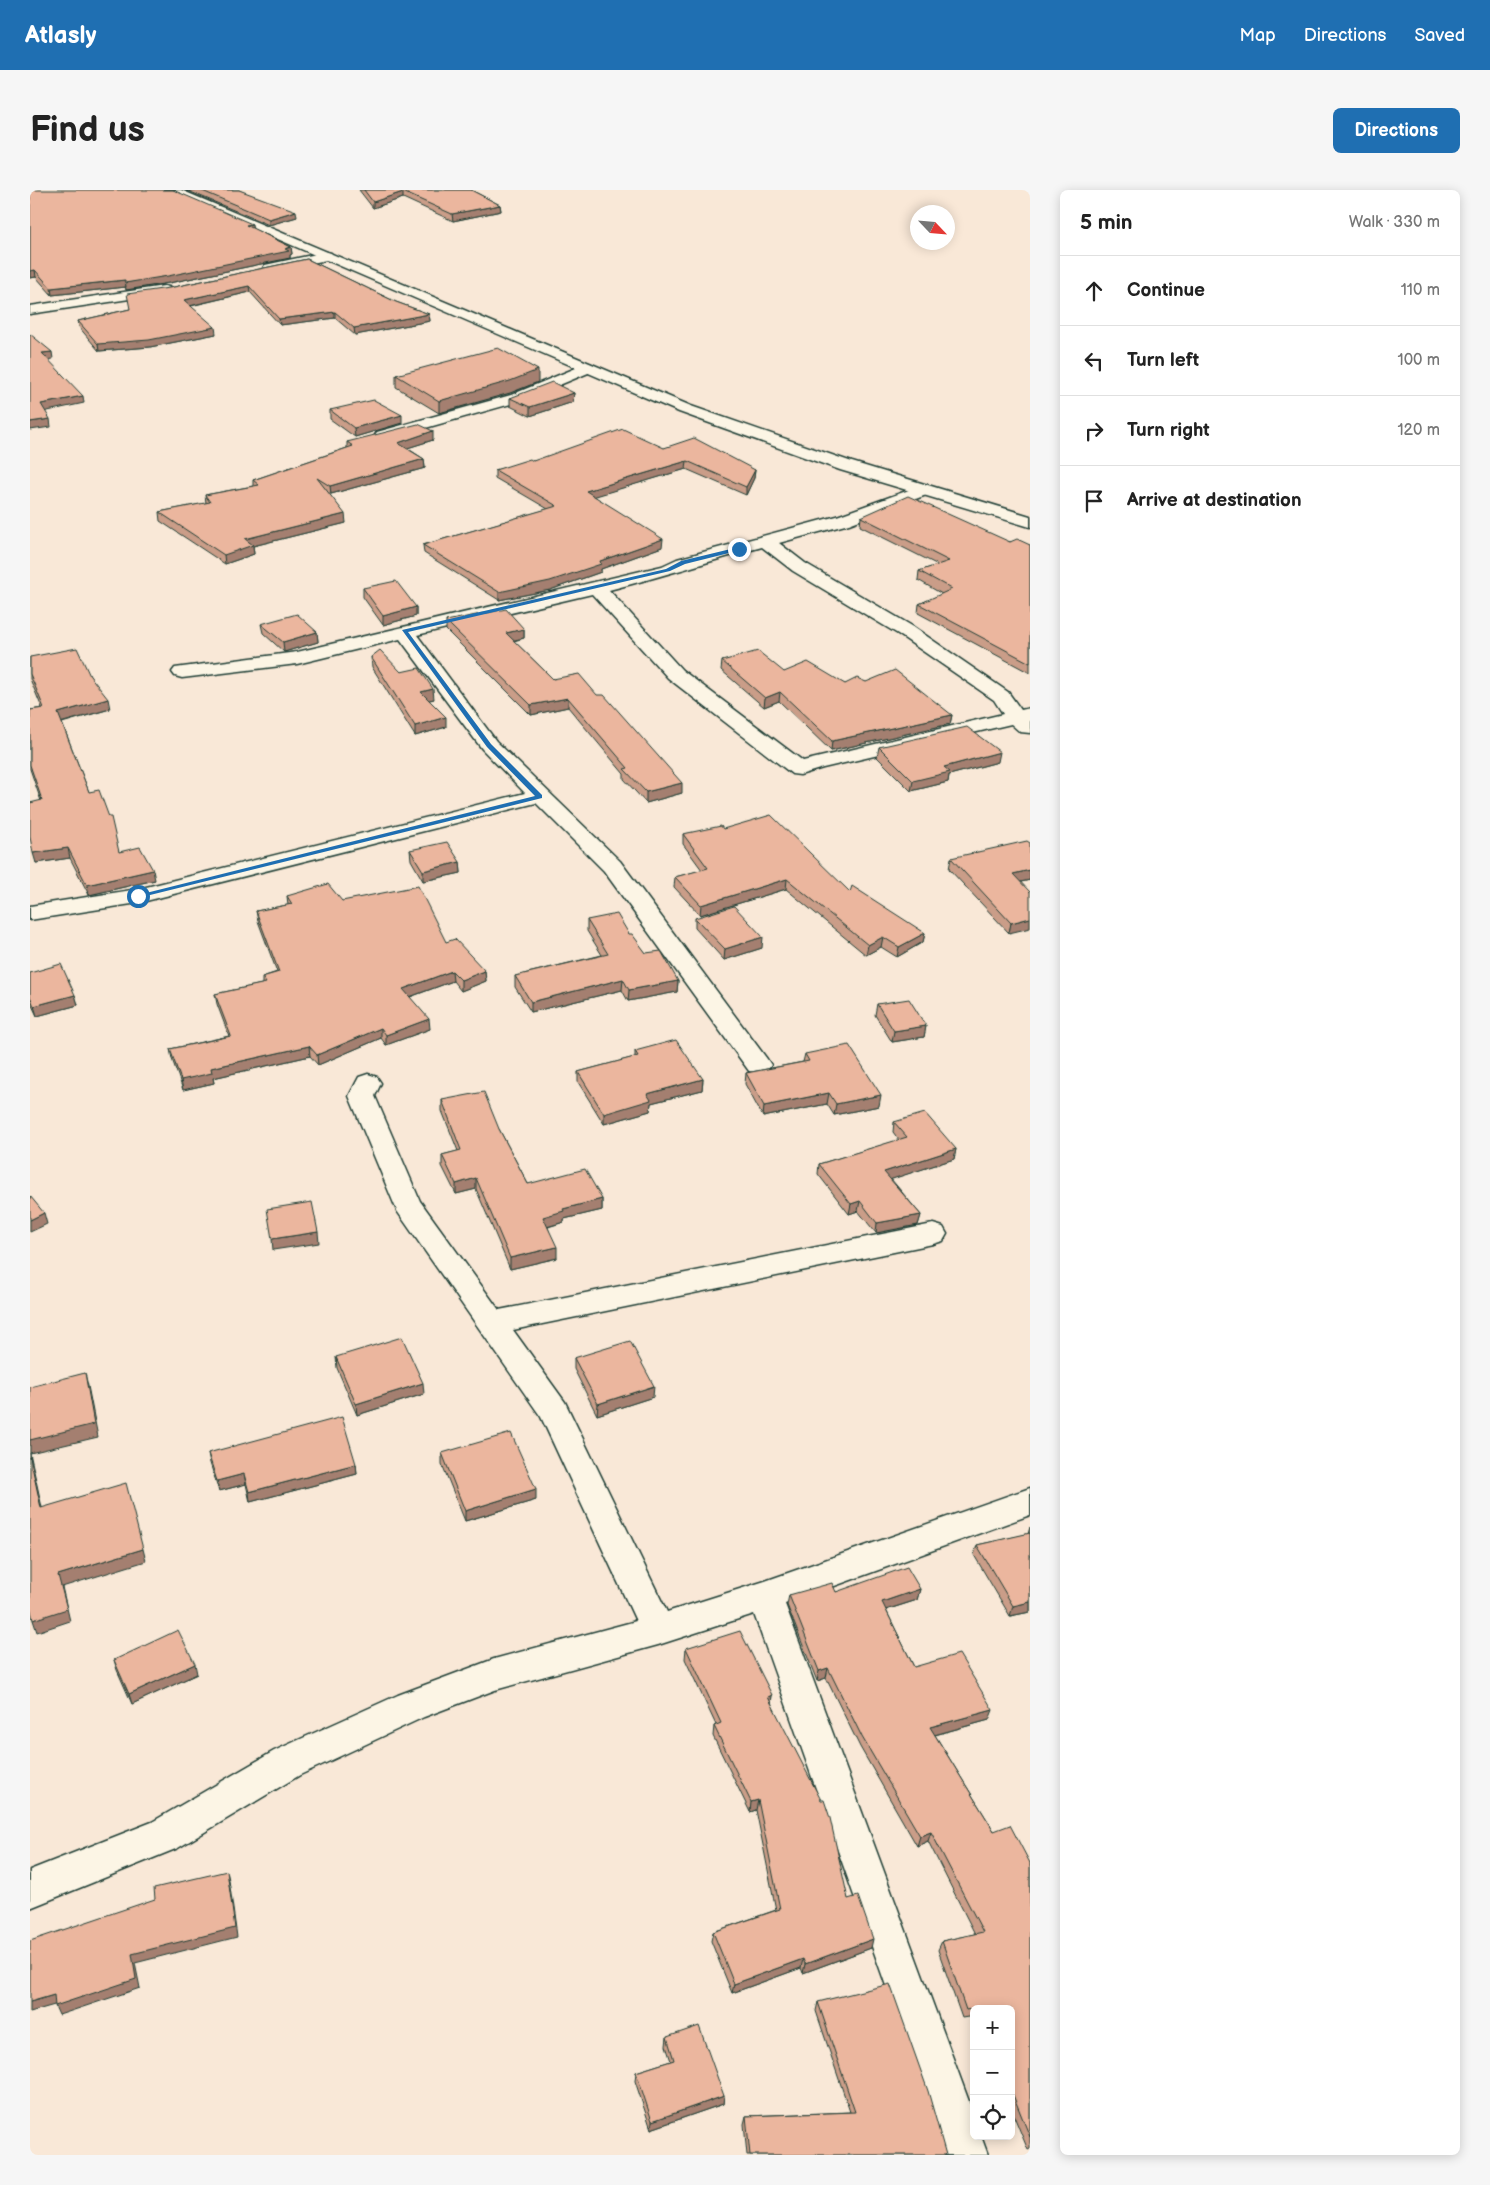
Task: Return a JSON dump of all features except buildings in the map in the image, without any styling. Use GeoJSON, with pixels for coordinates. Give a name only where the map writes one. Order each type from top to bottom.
{"type":"FeatureCollection","features":[{"type":"Feature","properties":{"kind":"street"},"geometry":{"type":"LineString","coordinates":[[170,190],[588,368],[737,428],[923,490],[1030,522]]}},
{"type":"Feature","properties":{"kind":"street"},"geometry":{"type":"LineString","coordinates":[[252,272],[326,256]]}},
{"type":"Feature","properties":{"kind":"street"},"geometry":{"type":"LineString","coordinates":[[30,310],[178,288]]}},
{"type":"Feature","properties":{"kind":"street"},"geometry":{"type":"LineString","coordinates":[[368,439],[516,398],[588,368]]}},
{"type":"Feature","properties":{"kind":"street"},"geometry":{"type":"LineString","coordinates":[[182,672],[268,663],[668,570],[683,563],[843,520],[923,490]]}},
{"type":"Feature","properties":{"kind":"street"},"geometry":{"type":"LineString","coordinates":[[765,541],[799,567],[905,630],[1001,696],[1025,721]]}},
{"type":"Feature","properties":{"kind":"street"},"geometry":{"type":"LineString","coordinates":[[596,587],[675,674],[800,769],[816,763],[1025,721]]}},
{"type":"Feature","properties":{"kind":"street"},"geometry":{"type":"LineString","coordinates":[[404,631],[489,745],[612,866],[758,1065]]}},
{"type":"Feature","properties":{"kind":"street"},"geometry":{"type":"LineString","coordinates":[[30,913],[138,896],[540,796]]}},
{"type":"Feature","properties":{"kind":"street"},"geometry":{"type":"LineString","coordinates":[[368,1083],[362,1096],[407,1204],[554,1411],[658,1630]]}},
{"type":"Feature","properties":{"kind":"street"},"geometry":{"type":"LineString","coordinates":[[491,1323],[934,1234]]}},
{"type":"Feature","properties":{"kind":"street"},"geometry":{"type":"LineString","coordinates":[[30,1889],[165,1835],[287,1763],[411,1706],[494,1675],[658,1630],[765,1596],[1030,1501]]}},
{"type":"Feature","properties":{"kind":"street"},"geometry":{"type":"LineString","coordinates":[[765,1596],[967,2155]]}},
{"type":"Feature","properties":{"kind":"route"},"geometry":{"type":"LineString","coordinates":[[138,896],[540,796],[489,745],[404,631],[668,570],[683,563],[739,549]]}}]}
